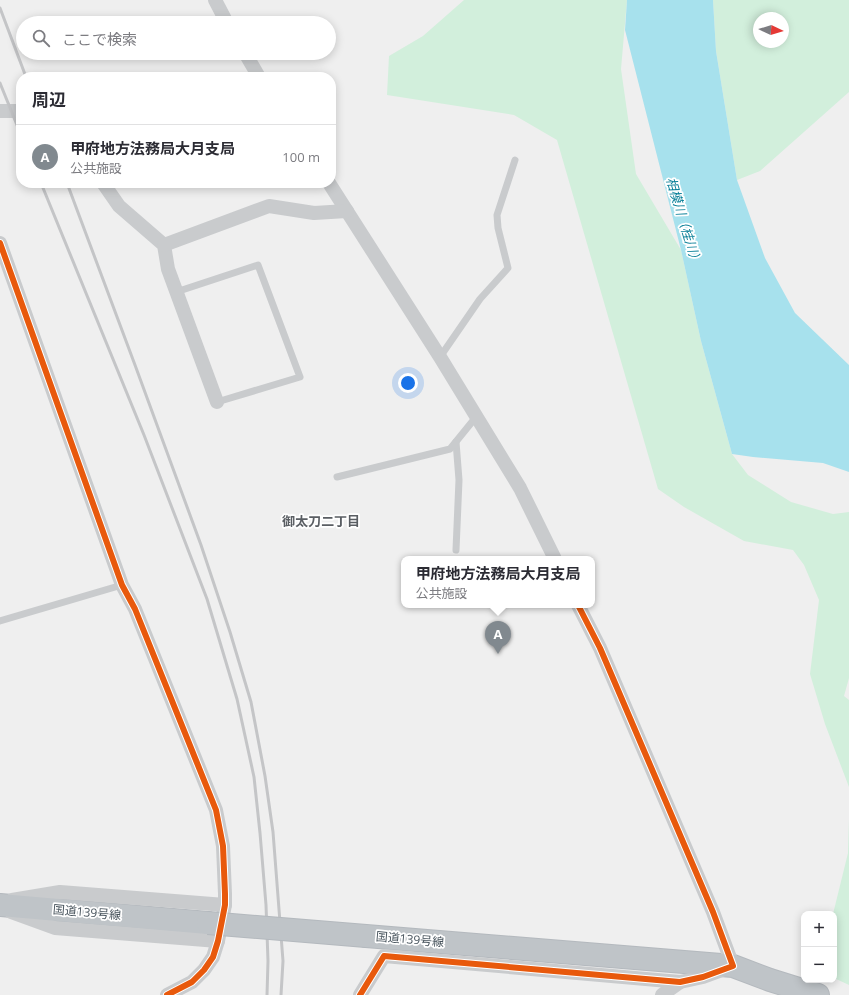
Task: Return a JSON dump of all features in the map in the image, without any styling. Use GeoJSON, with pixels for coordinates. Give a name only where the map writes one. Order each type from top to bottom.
{"type":"FeatureCollection","features":[{"type":"Feature","properties":{"kind":"highway","name":"国道139号線"},"geometry":{"type":"LineString","coordinates":[[0,904],[213,932],[366,936],[733,966],[770,980],[816,994]]}},
{"type":"Feature","properties":{"kind":"street"},"geometry":{"type":"LineString","coordinates":[[215,0],[223,16]]}},
{"type":"Feature","properties":{"kind":"street"},"geometry":{"type":"LineString","coordinates":[[249,60],[256,72]]}},
{"type":"Feature","properties":{"kind":"street"},"geometry":{"type":"LineString","coordinates":[[0,111],[16,111]]}},
{"type":"Feature","properties":{"kind":"street"},"geometry":{"type":"LineString","coordinates":[[106,188],[119,206],[164,245],[168,269],[217,402]]}},
{"type":"Feature","properties":{"kind":"street"},"geometry":{"type":"LineString","coordinates":[[332,188],[440,357],[520,488],[554,556]]}},
{"type":"Feature","properties":{"kind":"street"},"geometry":{"type":"LineString","coordinates":[[164,245],[269,206],[314,213],[347,211]]}},
{"type":"Feature","properties":{"kind":"street"},"geometry":{"type":"LineString","coordinates":[[0,243],[122,585],[136,609],[216,810],[223,846],[225,905],[213,932],[213,957],[204,970],[192,982],[167,995]]}},
{"type":"Feature","properties":{"kind":"street"},"geometry":{"type":"LineString","coordinates":[[360,995],[384,956],[680,982],[703,977],[733,966],[713,912],[600,648],[580,608]]}},
{"type":"Feature","properties":{"kind":"street"},"geometry":{"type":"LineString","coordinates":[[0,904],[60,892],[225,905]]}},
{"type":"Feature","properties":{"kind":"street"},"geometry":{"type":"LineString","coordinates":[[0,908],[55,928],[213,932]]}},
{"type":"Feature","properties":{"kind":"street"},"geometry":{"type":"LineString","coordinates":[[662,995],[680,982]]}},
{"type":"Feature","properties":{"kind":"lane"},"geometry":{"type":"LineString","coordinates":[[440,357],[480,299],[508,268],[498,228],[497,215],[515,160]]}},
{"type":"Feature","properties":{"kind":"lane"},"geometry":{"type":"LineString","coordinates":[[176,292],[258,265],[300,377],[217,402]]}},
{"type":"Feature","properties":{"kind":"lane"},"geometry":{"type":"LineString","coordinates":[[337,477],[450,449],[476,417]]}},
{"type":"Feature","properties":{"kind":"lane"},"geometry":{"type":"LineString","coordinates":[[456,442],[459,480],[456,550]]}},
{"type":"Feature","properties":{"kind":"lane"},"geometry":{"type":"LineString","coordinates":[[0,621],[122,585]]}},
{"type":"Feature","properties":{"kind":"green space"},"geometry":{"type":"Polygon","coordinates":[[[464,0],[627,0],[621,69],[636,174],[681,250],[701,341],[732,454],[748,475],[791,502],[833,514],[849,512],[849,678],[844,696],[849,700],[849,787],[825,724],[810,674],[819,600],[804,565],[793,550],[744,541],[684,507],[658,489],[557,140],[514,115],[387,95],[389,56],[423,36],[464,0]]]}},
{"type":"Feature","properties":{"kind":"green space"},"geometry":{"type":"Polygon","coordinates":[[[713,0],[849,0],[849,92],[760,171],[737,180],[716,51],[713,0]]]}},
{"type":"Feature","properties":{"kind":"green space"},"geometry":{"type":"Polygon","coordinates":[[[849,819],[849,985],[837,979],[837,911],[834,911],[848,853],[849,819]]]}},
{"type":"Feature","properties":{"kind":"water","name":"相模川（桂川）"},"geometry":{"type":"Polygon","coordinates":[[[627,0],[713,0],[716,51],[737,180],[765,258],[795,313],[849,365],[849,472],[823,463],[732,454],[701,341],[681,250],[625,30],[627,0]]]}},
{"type":"Feature","properties":{"kind":"railway"},"geometry":{"type":"LineString","coordinates":[[0,8],[16,50]]}},
{"type":"Feature","properties":{"kind":"railway"},"geometry":{"type":"LineString","coordinates":[[20,60],[24,72]]}},
{"type":"Feature","properties":{"kind":"railway"},"geometry":{"type":"LineString","coordinates":[[0,83],[16,123]]}},
{"type":"Feature","properties":{"kind":"railway"},"geometry":{"type":"LineString","coordinates":[[43,188],[144,435],[207,599],[237,699],[254,777],[260,833],[266,905],[268,961],[267,995]]}},
{"type":"Feature","properties":{"kind":"railway"},"geometry":{"type":"LineString","coordinates":[[69,188],[201,545],[230,632],[251,702],[265,776],[273,832],[283,961],[281,995]]}},
{"type":"Feature","properties":{"kind":"cycle path"},"geometry":{"type":"LineString","coordinates":[[0,243],[122,585],[135,609],[216,810],[223,846],[225,894],[225,905],[218,941],[213,957],[204,970],[192,982],[167,995]]}},
{"type":"Feature","properties":{"kind":"cycle path"},"geometry":{"type":"LineString","coordinates":[[360,995],[384,956],[680,982],[703,977],[733,966],[713,912],[600,648],[580,608]]}},
{"type":"Feature","properties":{"kind":"place","name":"甲府地方法務局大月支局"},"geometry":{"type":"Point","coordinates":[498,654]}},
{"type":"Feature","properties":{"kind":"district","name":"御太刀二丁目"},"geometry":{"type":"Point","coordinates":[321,521]}}]}
